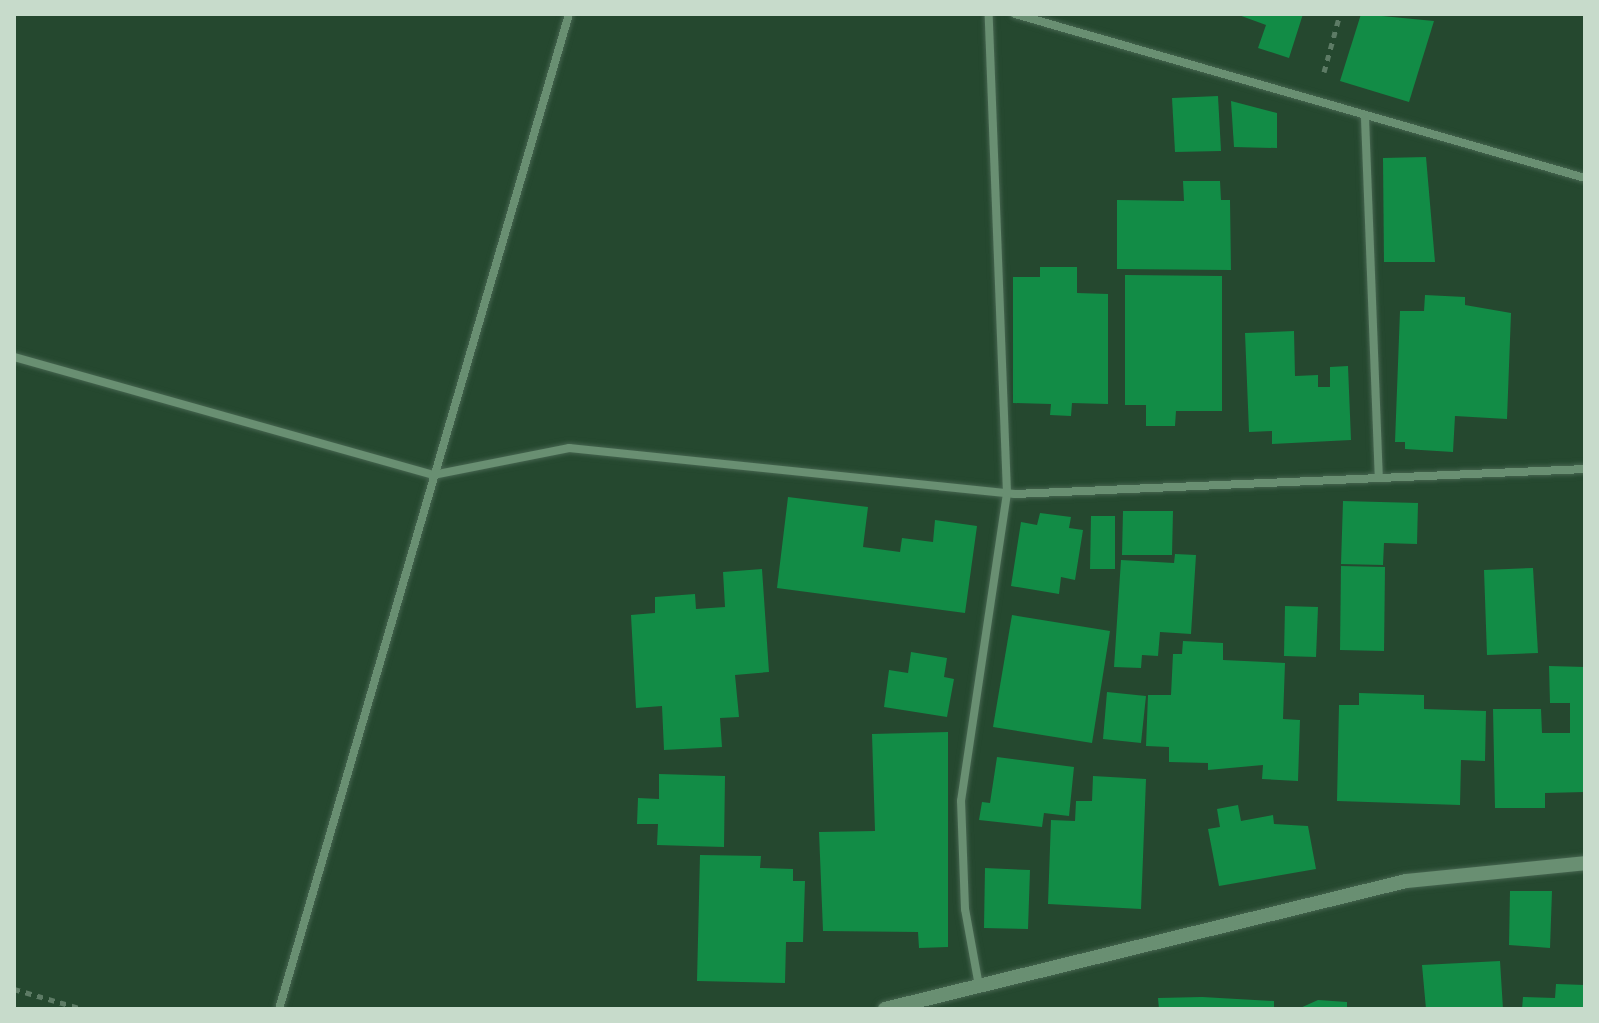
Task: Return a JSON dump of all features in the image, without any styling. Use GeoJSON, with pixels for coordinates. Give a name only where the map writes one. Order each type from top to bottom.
{"type":"FeatureCollection","features":[{"type":"Feature","properties":{"kind":"street"},"geometry":{"type":"LineString","coordinates":[[279,1009],[569,14]]}},
{"type":"Feature","properties":{"kind":"street"},"geometry":{"type":"LineString","coordinates":[[979,986],[965,909],[961,801],[1007,493],[989,14]]}},
{"type":"Feature","properties":{"kind":"street"},"geometry":{"type":"LineString","coordinates":[[1015,14],[1365,118],[1585,178]]}},
{"type":"Feature","properties":{"kind":"street"},"geometry":{"type":"LineString","coordinates":[[1365,118],[1379,478]]}},
{"type":"Feature","properties":{"kind":"street"},"geometry":{"type":"LineString","coordinates":[[14,357],[433,475],[569,448],[1007,493],[1585,469]]}},
{"type":"Feature","properties":{"kind":"street"},"geometry":{"type":"LineString","coordinates":[[885,1009],[1406,881],[1585,863]]}},
{"type":"Feature","properties":{"kind":"path"},"geometry":{"type":"LineString","coordinates":[[1315,103],[1340,14]]}},
{"type":"Feature","properties":{"kind":"path"},"geometry":{"type":"LineString","coordinates":[[14,989],[83,1009]]}},
{"type":"Feature","properties":{"kind":"building"},"geometry":{"type":"Polygon","coordinates":[[[1236,14],[1303,14],[1289,58],[1258,48],[1266,25],[1236,14]]]}},
{"type":"Feature","properties":{"kind":"building"},"geometry":{"type":"Polygon","coordinates":[[[1361,14],[1434,21],[1409,102],[1340,81],[1361,14]]]}},
{"type":"Feature","properties":{"kind":"building"},"geometry":{"type":"Polygon","coordinates":[[[1218,96],[1221,151],[1175,152],[1172,98],[1218,96]]]}},
{"type":"Feature","properties":{"kind":"building"},"geometry":{"type":"Polygon","coordinates":[[[1231,101],[1277,113],[1277,148],[1234,147],[1231,101]]]}},
{"type":"Feature","properties":{"kind":"building"},"geometry":{"type":"Polygon","coordinates":[[[1426,157],[1435,262],[1384,262],[1383,158],[1426,157]]]}},
{"type":"Feature","properties":{"kind":"building"},"geometry":{"type":"Polygon","coordinates":[[[1183,181],[1220,181],[1221,200],[1230,200],[1231,270],[1117,269],[1117,200],[1184,201],[1183,181]]]}},
{"type":"Feature","properties":{"kind":"building"},"geometry":{"type":"Polygon","coordinates":[[[1040,267],[1077,267],[1077,293],[1108,294],[1108,404],[1072,403],[1071,416],[1050,415],[1051,404],[1013,403],[1013,277],[1040,277],[1040,267]]]}},
{"type":"Feature","properties":{"kind":"building"},"geometry":{"type":"Polygon","coordinates":[[[1125,275],[1222,276],[1222,411],[1176,411],[1175,426],[1146,426],[1146,405],[1125,405],[1125,275]]]}},
{"type":"Feature","properties":{"kind":"building"},"geometry":{"type":"Polygon","coordinates":[[[1425,295],[1465,297],[1465,305],[1511,313],[1507,419],[1455,416],[1453,452],[1405,449],[1405,442],[1395,442],[1400,311],[1424,311],[1425,295]]]}},
{"type":"Feature","properties":{"kind":"building"},"geometry":{"type":"Polygon","coordinates":[[[1294,331],[1295,376],[1318,375],[1318,387],[1330,387],[1330,367],[1348,366],[1351,440],[1272,444],[1272,431],[1249,432],[1245,333],[1294,331]]]}},
{"type":"Feature","properties":{"kind":"building"},"geometry":{"type":"Polygon","coordinates":[[[788,497],[868,507],[863,547],[900,552],[902,538],[933,542],[935,520],[977,526],[965,613],[777,588],[788,497]]]}},
{"type":"Feature","properties":{"kind":"building"},"geometry":{"type":"Polygon","coordinates":[[[1343,501],[1418,503],[1417,544],[1384,543],[1383,565],[1341,564],[1343,501]]]}},
{"type":"Feature","properties":{"kind":"building"},"geometry":{"type":"Polygon","coordinates":[[[1123,511],[1173,511],[1172,555],[1122,555],[1123,511]]]}},
{"type":"Feature","properties":{"kind":"building"},"geometry":{"type":"Polygon","coordinates":[[[1040,513],[1071,517],[1069,528],[1083,530],[1075,580],[1061,577],[1059,594],[1011,586],[1021,522],[1037,525],[1040,513]]]}},
{"type":"Feature","properties":{"kind":"building"},"geometry":{"type":"Polygon","coordinates":[[[1091,516],[1115,516],[1115,569],[1090,569],[1091,516]]]}},
{"type":"Feature","properties":{"kind":"building"},"geometry":{"type":"Polygon","coordinates":[[[1175,554],[1196,555],[1191,634],[1160,632],[1158,656],[1142,655],[1141,668],[1114,667],[1121,560],[1174,563],[1175,554]]]}},
{"type":"Feature","properties":{"kind":"building"},"geometry":{"type":"Polygon","coordinates":[[[1341,566],[1385,567],[1384,651],[1340,650],[1341,566]]]}},
{"type":"Feature","properties":{"kind":"building"},"geometry":{"type":"Polygon","coordinates":[[[1533,568],[1538,653],[1487,655],[1484,570],[1533,568]]]}},
{"type":"Feature","properties":{"kind":"building"},"geometry":{"type":"Polygon","coordinates":[[[762,569],[769,672],[735,675],[739,717],[720,718],[722,747],[664,750],[662,706],[636,708],[631,615],[655,613],[655,597],[695,594],[696,609],[725,607],[723,572],[762,569]]]}},
{"type":"Feature","properties":{"kind":"building"},"geometry":{"type":"Polygon","coordinates":[[[1285,606],[1318,607],[1316,657],[1284,656],[1285,606]]]}},
{"type":"Feature","properties":{"kind":"building"},"geometry":{"type":"Polygon","coordinates":[[[1012,615],[1110,631],[1092,743],[993,727],[1012,615]]]}},
{"type":"Feature","properties":{"kind":"building"},"geometry":{"type":"Polygon","coordinates":[[[1183,641],[1223,643],[1223,660],[1285,663],[1283,719],[1300,720],[1298,781],[1262,779],[1263,765],[1208,770],[1208,763],[1169,762],[1169,747],[1146,746],[1148,695],[1171,695],[1173,654],[1182,654],[1183,641]]]}},
{"type":"Feature","properties":{"kind":"building"},"geometry":{"type":"Polygon","coordinates":[[[911,652],[947,658],[944,677],[954,679],[947,717],[884,707],[889,670],[908,673],[911,652]]]}},
{"type":"Feature","properties":{"kind":"building"},"geometry":{"type":"Polygon","coordinates":[[[1549,666],[1585,667],[1585,792],[1545,793],[1545,808],[1495,808],[1493,709],[1541,709],[1542,733],[1570,733],[1570,703],[1550,703],[1549,666]]]}},
{"type":"Feature","properties":{"kind":"building"},"geometry":{"type":"Polygon","coordinates":[[[1107,692],[1146,696],[1141,743],[1103,739],[1107,692]]]}},
{"type":"Feature","properties":{"kind":"building"},"geometry":{"type":"Polygon","coordinates":[[[1359,693],[1424,695],[1424,709],[1486,711],[1485,761],[1461,760],[1460,805],[1337,801],[1339,705],[1359,705],[1359,693]]]}},
{"type":"Feature","properties":{"kind":"building"},"geometry":{"type":"Polygon","coordinates":[[[948,732],[948,947],[919,948],[918,932],[823,931],[819,832],[875,831],[872,734],[948,732]]]}},
{"type":"Feature","properties":{"kind":"building"},"geometry":{"type":"Polygon","coordinates":[[[997,757],[1074,767],[1069,816],[1044,813],[1042,827],[979,820],[982,802],[990,803],[997,757]]]}},
{"type":"Feature","properties":{"kind":"building"},"geometry":{"type":"Polygon","coordinates":[[[659,774],[725,776],[724,847],[657,845],[658,824],[637,824],[638,798],[659,799],[659,774]]]}},
{"type":"Feature","properties":{"kind":"building"},"geometry":{"type":"Polygon","coordinates":[[[1093,776],[1146,779],[1141,909],[1048,904],[1051,820],[1075,821],[1076,801],[1092,801],[1093,776]]]}},
{"type":"Feature","properties":{"kind":"building"},"geometry":{"type":"Polygon","coordinates":[[[1238,805],[1241,821],[1273,815],[1274,824],[1308,826],[1316,869],[1219,886],[1208,829],[1220,827],[1217,809],[1238,805]]]}},
{"type":"Feature","properties":{"kind":"building"},"geometry":{"type":"Polygon","coordinates":[[[700,855],[761,856],[760,868],[793,869],[793,881],[805,881],[803,942],[786,942],[785,983],[697,981],[700,855]]]}},
{"type":"Feature","properties":{"kind":"building"},"geometry":{"type":"Polygon","coordinates":[[[985,868],[1030,870],[1028,929],[984,928],[985,868]]]}},
{"type":"Feature","properties":{"kind":"building"},"geometry":{"type":"Polygon","coordinates":[[[1510,891],[1552,891],[1550,948],[1509,945],[1510,891]]]}},
{"type":"Feature","properties":{"kind":"building"},"geometry":{"type":"Polygon","coordinates":[[[1500,961],[1503,1009],[1426,1009],[1422,965],[1500,961]]]}},
{"type":"Feature","properties":{"kind":"building"},"geometry":{"type":"Polygon","coordinates":[[[1556,984],[1585,985],[1585,1009],[1522,1009],[1523,997],[1555,998],[1556,984]]]}},
{"type":"Feature","properties":{"kind":"building"},"geometry":{"type":"Polygon","coordinates":[[[1158,998],[1274,1001],[1274,1009],[1159,1009],[1158,998]]]}},
{"type":"Feature","properties":{"kind":"building"},"geometry":{"type":"Polygon","coordinates":[[[1318,1000],[1347,1002],[1347,1009],[1298,1009],[1318,1000]]]}}]}
